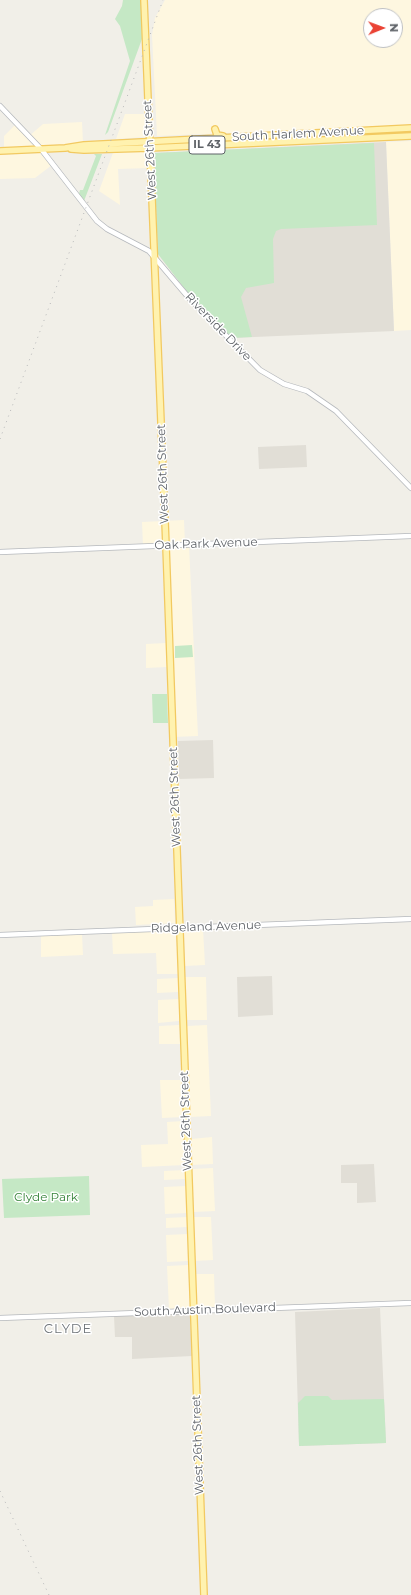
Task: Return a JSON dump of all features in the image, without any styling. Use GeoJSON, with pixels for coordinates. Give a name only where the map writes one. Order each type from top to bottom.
{"type":"FeatureCollection","features":[{"type":"Feature","properties":{"kind":"main road","name":"West 26th Street"},"geometry":{"type":"LineString","coordinates":[[144,0],[166,546],[204,1595]]}},
{"type":"Feature","properties":{"kind":"main road","name":"South Harlem Avenue"},"geometry":{"type":"LineString","coordinates":[[149,145],[201,139],[411,128]]}},
{"type":"Feature","properties":{"kind":"main road"},"geometry":{"type":"LineString","coordinates":[[201,139],[212,135],[215,129],[219,136],[238,137]]}},
{"type":"Feature","properties":{"kind":"main road","name":"South Harlem Avenue"},"geometry":{"type":"LineString","coordinates":[[0,151],[64,148],[84,145],[149,145],[411,136]]}},
{"type":"Feature","properties":{"kind":"street","name":"Riverside Drive"},"geometry":{"type":"LineString","coordinates":[[0,106],[41,149],[97,221],[155,256],[189,298],[260,370],[289,386],[307,391],[336,411],[411,488]]}},
{"type":"Feature","properties":{"kind":"street","name":"Oak Park Avenue"},"geometry":{"type":"LineString","coordinates":[[0,552],[411,536]]}},
{"type":"Feature","properties":{"kind":"street","name":"Ridgeland Avenue"},"geometry":{"type":"LineString","coordinates":[[0,934],[411,918]]}},
{"type":"Feature","properties":{"kind":"street","name":"South Austin Boulevard"},"geometry":{"type":"LineString","coordinates":[[0,1318],[411,1303]]}},
{"type":"Feature","properties":{"kind":"shaded area"},"geometry":{"type":"Polygon","coordinates":[[[165,0],[411,0],[411,125],[157,136],[152,35],[155,18],[165,0]]]}},
{"type":"Feature","properties":{"kind":"shaded area"},"geometry":{"type":"Polygon","coordinates":[[[125,114],[145,114],[145,137],[116,139],[125,114]]]}},
{"type":"Feature","properties":{"kind":"shaded area"},"geometry":{"type":"Polygon","coordinates":[[[82,122],[83,143],[4,148],[4,136],[16,124],[28,137],[43,124],[82,122]]]}},
{"type":"Feature","properties":{"kind":"shaded area"},"geometry":{"type":"Polygon","coordinates":[[[411,141],[411,330],[394,331],[386,142],[411,141]]]}},
{"type":"Feature","properties":{"kind":"shaded area"},"geometry":{"type":"Polygon","coordinates":[[[386,142],[394,331],[231,338],[191,297],[158,254],[154,153],[386,142]]]}},
{"type":"Feature","properties":{"kind":"shaded area"},"geometry":{"type":"Polygon","coordinates":[[[149,149],[150,168],[118,169],[120,205],[99,191],[114,150],[149,149]]]}},
{"type":"Feature","properties":{"kind":"shaded area"},"geometry":{"type":"Polygon","coordinates":[[[40,153],[52,165],[35,178],[0,179],[0,155],[40,153]]]}},
{"type":"Feature","properties":{"kind":"shaded area"},"geometry":{"type":"Polygon","coordinates":[[[306,445],[307,467],[259,469],[258,447],[306,445]]]}},
{"type":"Feature","properties":{"kind":"shaded area"},"geometry":{"type":"Polygon","coordinates":[[[184,520],[185,545],[143,546],[142,522],[184,520]]]}},
{"type":"Feature","properties":{"kind":"shaded area"},"geometry":{"type":"Polygon","coordinates":[[[189,545],[198,736],[173,737],[167,546],[189,545]]]}},
{"type":"Feature","properties":{"kind":"shaded area"},"geometry":{"type":"Polygon","coordinates":[[[166,643],[167,667],[146,668],[146,644],[166,643]]]}},
{"type":"Feature","properties":{"kind":"shaded area"},"geometry":{"type":"Polygon","coordinates":[[[213,740],[214,778],[179,779],[178,741],[213,740]]]}},
{"type":"Feature","properties":{"kind":"shaded area"},"geometry":{"type":"Polygon","coordinates":[[[174,899],[175,923],[136,925],[135,907],[153,906],[153,900],[174,899]]]}},
{"type":"Feature","properties":{"kind":"shaded area"},"geometry":{"type":"Polygon","coordinates":[[[203,929],[205,965],[185,966],[184,930],[203,929]]]}},
{"type":"Feature","properties":{"kind":"shaded area"},"geometry":{"type":"Polygon","coordinates":[[[176,930],[178,974],[157,974],[156,953],[113,954],[112,933],[176,930]]]}},
{"type":"Feature","properties":{"kind":"shaded area"},"geometry":{"type":"Polygon","coordinates":[[[82,934],[83,955],[41,957],[41,936],[82,934]]]}},
{"type":"Feature","properties":{"kind":"shaded area"},"geometry":{"type":"Polygon","coordinates":[[[272,976],[273,1015],[238,1017],[237,977],[272,976]]]}},
{"type":"Feature","properties":{"kind":"shaded area"},"geometry":{"type":"Polygon","coordinates":[[[185,977],[206,977],[207,1020],[186,1020],[185,977]]]}},
{"type":"Feature","properties":{"kind":"shaded area"},"geometry":{"type":"Polygon","coordinates":[[[178,978],[178,992],[157,993],[157,979],[178,978]]]}},
{"type":"Feature","properties":{"kind":"shaded area"},"geometry":{"type":"Polygon","coordinates":[[[179,999],[179,1021],[158,1023],[158,1000],[179,999]]]}},
{"type":"Feature","properties":{"kind":"shaded area"},"geometry":{"type":"Polygon","coordinates":[[[179,1025],[180,1044],[159,1044],[159,1026],[179,1025]]]}},
{"type":"Feature","properties":{"kind":"shaded area"},"geometry":{"type":"Polygon","coordinates":[[[207,1025],[211,1116],[190,1117],[187,1026],[207,1025]]]}},
{"type":"Feature","properties":{"kind":"shaded area"},"geometry":{"type":"Polygon","coordinates":[[[160,1080],[181,1080],[183,1117],[162,1118],[160,1080]]]}},
{"type":"Feature","properties":{"kind":"shaded area"},"geometry":{"type":"Polygon","coordinates":[[[183,1121],[185,1165],[142,1167],[141,1145],[168,1144],[167,1122],[183,1121]]]}},
{"type":"Feature","properties":{"kind":"shaded area"},"geometry":{"type":"Polygon","coordinates":[[[212,1137],[213,1164],[192,1165],[191,1139],[212,1137]]]}},
{"type":"Feature","properties":{"kind":"shaded area"},"geometry":{"type":"Polygon","coordinates":[[[374,1164],[376,1202],[357,1203],[357,1183],[341,1183],[341,1165],[374,1164]]]}},
{"type":"Feature","properties":{"kind":"shaded area"},"geometry":{"type":"Polygon","coordinates":[[[213,1168],[215,1211],[194,1212],[192,1169],[213,1168]]]}},
{"type":"Feature","properties":{"kind":"shaded area"},"geometry":{"type":"Polygon","coordinates":[[[185,1170],[185,1179],[164,1180],[164,1171],[185,1170]]]}},
{"type":"Feature","properties":{"kind":"shaded area"},"geometry":{"type":"Polygon","coordinates":[[[186,1186],[187,1213],[165,1214],[164,1187],[186,1186]]]}},
{"type":"Feature","properties":{"kind":"shaded area"},"geometry":{"type":"Polygon","coordinates":[[[187,1217],[187,1227],[166,1228],[166,1218],[187,1217]]]}},
{"type":"Feature","properties":{"kind":"shaded area"},"geometry":{"type":"Polygon","coordinates":[[[194,1217],[211,1217],[213,1260],[195,1261],[194,1217]]]}},
{"type":"Feature","properties":{"kind":"shaded area"},"geometry":{"type":"Polygon","coordinates":[[[187,1234],[188,1261],[167,1262],[166,1235],[187,1234]]]}},
{"type":"Feature","properties":{"kind":"shaded area"},"geometry":{"type":"Polygon","coordinates":[[[188,1265],[190,1308],[169,1309],[167,1266],[188,1265]]]}},
{"type":"Feature","properties":{"kind":"shaded area"},"geometry":{"type":"Polygon","coordinates":[[[195,1274],[214,1274],[215,1307],[197,1307],[195,1274]]]}},
{"type":"Feature","properties":{"kind":"shaded area"},"geometry":{"type":"Polygon","coordinates":[[[380,1308],[386,1443],[299,1446],[295,1312],[380,1308]]]}},
{"type":"Feature","properties":{"kind":"shaded area"},"geometry":{"type":"Polygon","coordinates":[[[190,1313],[192,1356],[132,1359],[132,1337],[115,1337],[114,1316],[190,1313]]]}},
{"type":"Feature","properties":{"kind":"green space"},"geometry":{"type":"Polygon","coordinates":[[[123,0],[141,0],[142,39],[108,132],[105,135],[130,61],[120,26],[115,19],[122,6],[123,0]]]}},
{"type":"Feature","properties":{"kind":"green space"},"geometry":{"type":"Polygon","coordinates":[[[374,143],[377,225],[281,229],[276,231],[273,239],[274,283],[246,288],[241,297],[252,337],[231,338],[191,297],[158,254],[154,153],[374,143]]]}},
{"type":"Feature","properties":{"kind":"green space"},"geometry":{"type":"Polygon","coordinates":[[[94,154],[102,154],[84,201],[79,194],[80,190],[83,190],[96,156],[94,154]]]}},
{"type":"Feature","properties":{"kind":"green space"},"geometry":{"type":"Polygon","coordinates":[[[192,645],[193,657],[175,658],[175,646],[192,645]]]}},
{"type":"Feature","properties":{"kind":"green space"},"geometry":{"type":"Polygon","coordinates":[[[152,694],[167,694],[168,723],[153,723],[152,694]]]}},
{"type":"Feature","properties":{"kind":"green space","name":"Clyde Park"},"geometry":{"type":"Polygon","coordinates":[[[89,1176],[90,1215],[4,1218],[2,1179],[89,1176]]]}},
{"type":"Feature","properties":{"kind":"green space"},"geometry":{"type":"Polygon","coordinates":[[[305,1396],[328,1396],[332,1400],[384,1399],[386,1443],[299,1446],[298,1403],[305,1396]]]}},
{"type":"Feature","properties":{"kind":"railway"},"geometry":{"type":"LineString","coordinates":[[0,439],[163,0]]}},
{"type":"Feature","properties":{"kind":"railway"},"geometry":{"type":"LineString","coordinates":[[0,1491],[49,1595]]}},
{"type":"Feature","properties":{"kind":"district","name":"CLYDE"},"geometry":{"type":"Point","coordinates":[68,1329]}}]}
